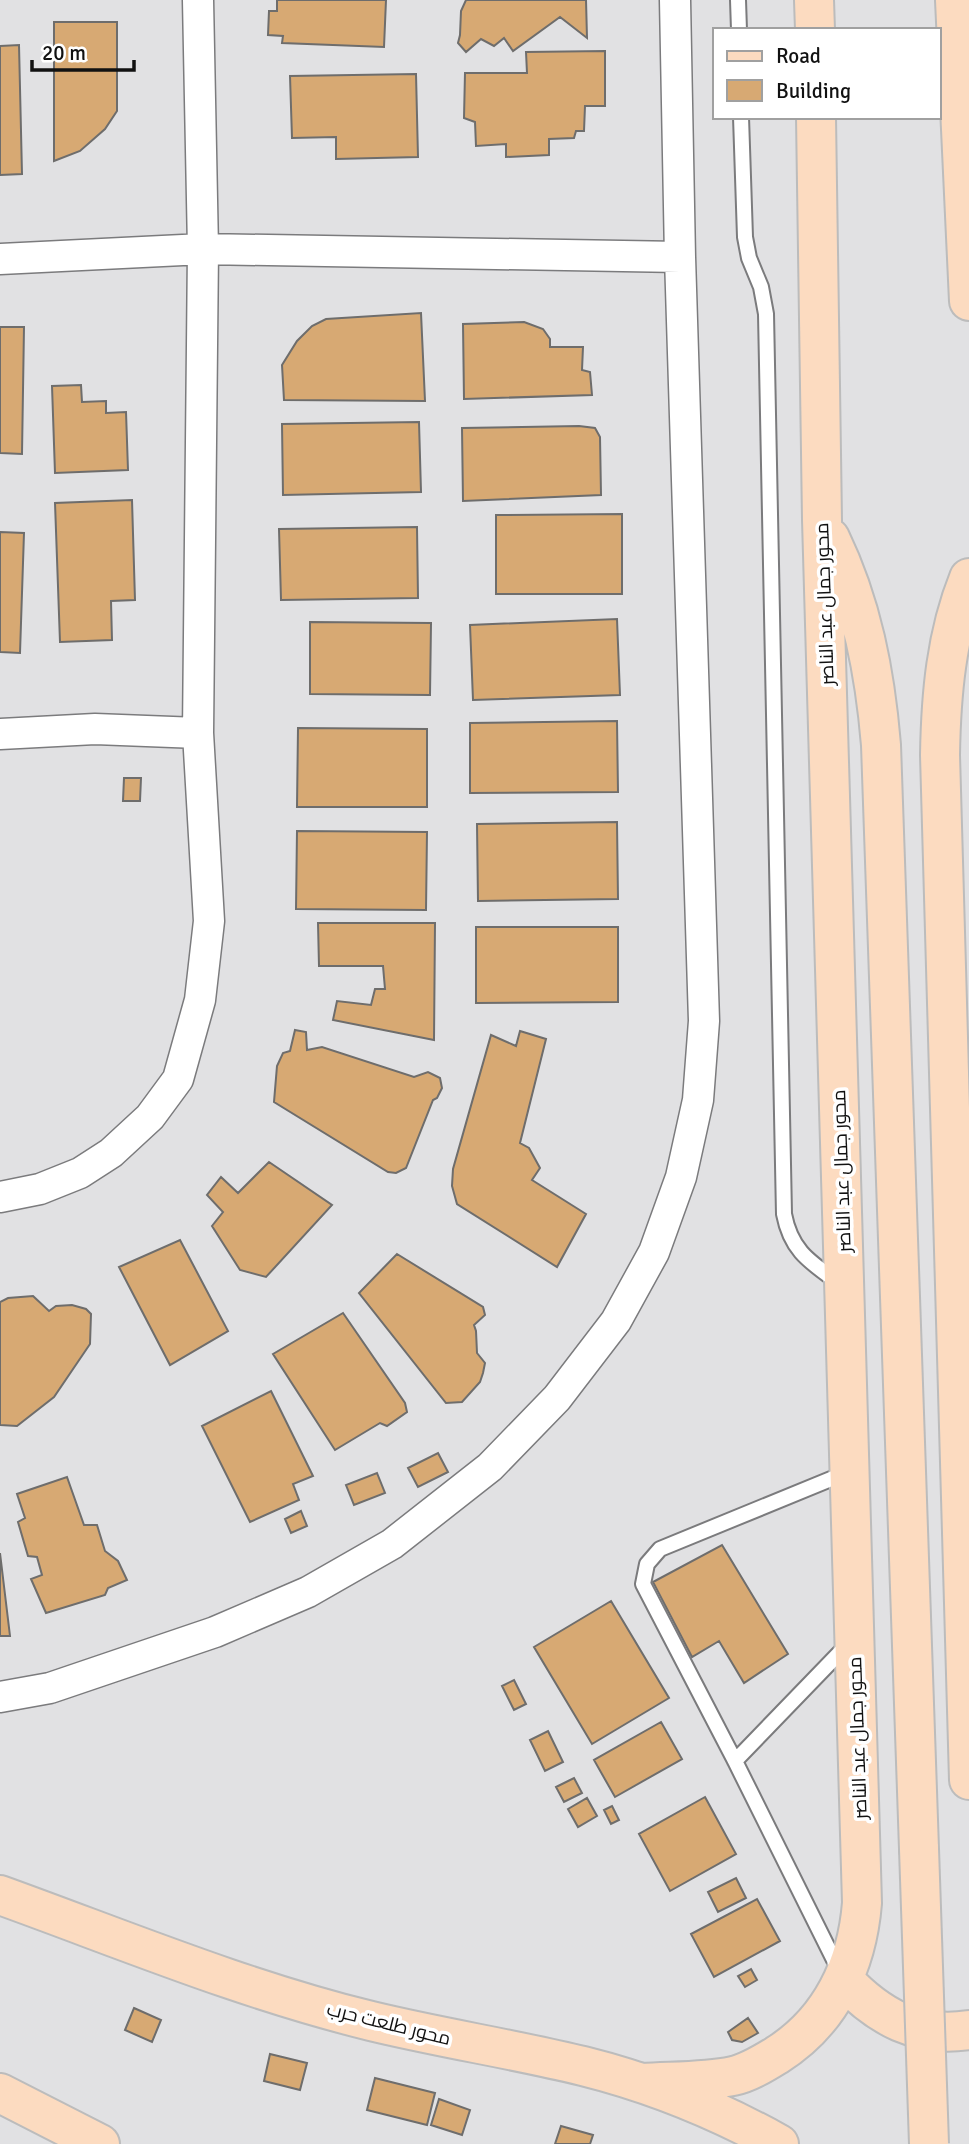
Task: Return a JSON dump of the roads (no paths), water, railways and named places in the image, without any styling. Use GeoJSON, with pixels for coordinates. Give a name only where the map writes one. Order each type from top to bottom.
{"type":"FeatureCollection","features":[{"type":"Feature","properties":{"kind":"main road"},"geometry":{"type":"LineString","coordinates":[[814,0],[815,28]]}},
{"type":"Feature","properties":{"kind":"main road"},"geometry":{"type":"LineString","coordinates":[[955,0],[969,301]]}},
{"type":"Feature","properties":{"kind":"main road","name":"محور جمال عبد الناصر"},"geometry":{"type":"LineString","coordinates":[[642,2083],[734,2076],[763,2064],[789,2047],[812,2027],[831,2003],[844,1980],[857,1942],[862,1903],[822,520],[816,119]]}},
{"type":"Feature","properties":{"kind":"main road"},"geometry":{"type":"LineString","coordinates":[[822,520],[839,556],[864,629],[880,732],[929,2144]]}},
{"type":"Feature","properties":{"kind":"main road"},"geometry":{"type":"LineString","coordinates":[[969,578],[954,623],[946,661],[940,708],[940,755],[969,1780]]}},
{"type":"Feature","properties":{"kind":"main road","name":"محور طلعت حرب"},"geometry":{"type":"LineString","coordinates":[[0,1895],[277,1994],[370,2021],[584,2067],[642,2083],[738,2121],[779,2144]]}},
{"type":"Feature","properties":{"kind":"main road"},"geometry":{"type":"LineString","coordinates":[[844,1980],[862,1999],[882,2014],[906,2025],[931,2031],[969,2030]]}},
{"type":"Feature","properties":{"kind":"main road"},"geometry":{"type":"LineString","coordinates":[[0,2093],[100,2144]]}},
{"type":"Feature","properties":{"kind":"street"},"geometry":{"type":"LineString","coordinates":[[0,1196],[40,1189],[80,1173],[111,1153],[150,1117],[178,1079],[200,1000],[209,920],[198,733],[203,250],[198,0]]}},
{"type":"Feature","properties":{"kind":"street"},"geometry":{"type":"LineString","coordinates":[[0,1697],[50,1688],[215,1632],[307,1592],[391,1544],[490,1467],[557,1398],[616,1321],[654,1252],[681,1177],[695,1113],[704,1021],[680,257],[675,0]]}},
{"type":"Feature","properties":{"kind":"street"},"geometry":{"type":"LineString","coordinates":[[0,259],[203,250],[680,257]]}},
{"type":"Feature","properties":{"kind":"street"},"geometry":{"type":"LineString","coordinates":[[0,734],[95,729],[198,733]]}},
{"type":"Feature","properties":{"kind":"lane"},"geometry":{"type":"LineString","coordinates":[[738,0],[739,28]]}},
{"type":"Feature","properties":{"kind":"lane"},"geometry":{"type":"LineString","coordinates":[[741,119],[744,237],[761,287],[766,314],[784,1214],[790,1235],[801,1254],[844,1287]]}},
{"type":"Feature","properties":{"kind":"lane"},"geometry":{"type":"LineString","coordinates":[[844,1980],[643,1584],[647,1564],[660,1549],[849,1472]]}},
{"type":"Feature","properties":{"kind":"lane"},"geometry":{"type":"LineString","coordinates":[[735,1761],[854,1638]]}}]}
